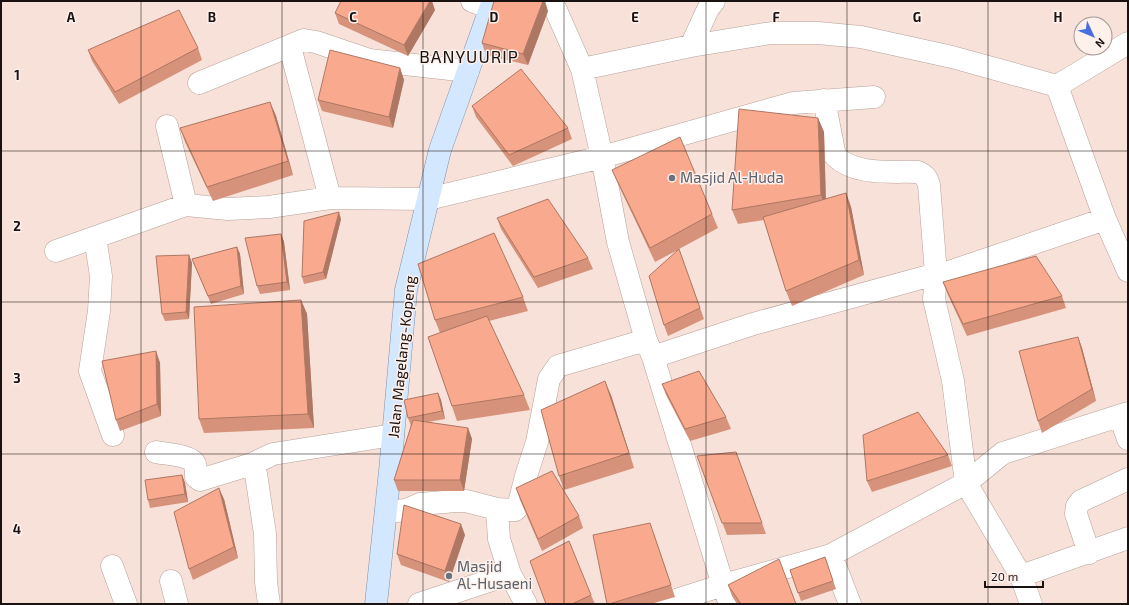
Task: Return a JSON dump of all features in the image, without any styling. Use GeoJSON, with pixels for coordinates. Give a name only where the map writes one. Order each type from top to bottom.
{"type":"FeatureCollection","features":[{"type":"Feature","properties":{"kind":"main road","name":"Jalan Magelang-Kopeng"},"geometry":{"type":"LineString","coordinates":[[376,604],[386,512],[406,290],[440,150],[468,71],[485,3]]}},
{"type":"Feature","properties":{"kind":"street"},"geometry":{"type":"LineString","coordinates":[[552,1],[582,69],[602,157],[618,242],[727,594]]}},
{"type":"Feature","properties":{"kind":"street"},"geometry":{"type":"LineString","coordinates":[[691,46],[708,9],[714,1]]}},
{"type":"Feature","properties":{"kind":"street"},"geometry":{"type":"LineString","coordinates":[[582,69],[691,46],[771,33],[818,32],[861,37],[952,57],[1057,86],[1128,42]]}},
{"type":"Feature","properties":{"kind":"street"},"geometry":{"type":"LineString","coordinates":[[199,83],[304,40],[316,42],[368,60],[468,71]]}},
{"type":"Feature","properties":{"kind":"street"},"geometry":{"type":"LineString","coordinates":[[290,47],[330,198]]}},
{"type":"Feature","properties":{"kind":"street"},"geometry":{"type":"LineString","coordinates":[[1057,86],[1105,219],[1128,271]]}},
{"type":"Feature","properties":{"kind":"street"},"geometry":{"type":"LineString","coordinates":[[56,251],[186,205],[242,209],[269,207],[330,198],[428,199],[602,157],[793,103],[874,96]]}},
{"type":"Feature","properties":{"kind":"street"},"geometry":{"type":"LineString","coordinates":[[824,100],[835,156],[847,165],[859,169],[918,172],[927,178],[929,185],[936,274],[934,299],[953,380],[966,483],[1022,576],[1030,604]]}},
{"type":"Feature","properties":{"kind":"street"},"geometry":{"type":"LineString","coordinates":[[167,126],[186,205]]}},
{"type":"Feature","properties":{"kind":"street"},"geometry":{"type":"LineString","coordinates":[[386,512],[406,510],[420,504],[456,501],[466,501],[497,508],[515,510],[518,507],[537,442],[549,379],[558,366],[650,349],[753,324],[936,274],[946,273],[1105,219]]}},
{"type":"Feature","properties":{"kind":"street"},"geometry":{"type":"LineString","coordinates":[[95,237],[101,276],[99,310],[90,371],[113,435]]}},
{"type":"Feature","properties":{"kind":"street"},"geometry":{"type":"LineString","coordinates":[[664,604],[727,594],[830,556],[966,483],[1003,453],[1124,415],[1128,439]]}},
{"type":"Feature","properties":{"kind":"street"},"geometry":{"type":"LineString","coordinates":[[156,452],[192,460],[195,464],[196,477],[200,480],[252,464],[278,452],[393,435]]}},
{"type":"Feature","properties":{"kind":"street"},"geometry":{"type":"LineString","coordinates":[[252,464],[256,474],[265,534],[266,582],[269,604]]}},
{"type":"Feature","properties":{"kind":"street"},"geometry":{"type":"LineString","coordinates":[[1089,553],[1076,514],[1077,506],[1081,501],[1128,479]]}},
{"type":"Feature","properties":{"kind":"street"},"geometry":{"type":"LineString","coordinates":[[497,508],[498,539],[510,574],[526,604]]}},
{"type":"Feature","properties":{"kind":"street"},"geometry":{"type":"LineString","coordinates":[[1022,576],[1128,538]]}},
{"type":"Feature","properties":{"kind":"street"},"geometry":{"type":"LineString","coordinates":[[830,556],[850,604]]}},
{"type":"Feature","properties":{"kind":"street"},"geometry":{"type":"LineString","coordinates":[[112,566],[126,604]]}},
{"type":"Feature","properties":{"kind":"street"},"geometry":{"type":"LineString","coordinates":[[419,604],[510,574]]}},
{"type":"Feature","properties":{"kind":"street"},"geometry":{"type":"LineString","coordinates":[[171,581],[176,604]]}},
{"type":"Feature","properties":{"kind":"building"},"geometry":{"type":"Polygon","coordinates":[[[341,1],[430,1],[404,45],[335,13],[341,1]]]}},
{"type":"Feature","properties":{"kind":"building"},"geometry":{"type":"Polygon","coordinates":[[[494,1],[543,1],[523,54],[482,43],[494,1]]]}},
{"type":"Feature","properties":{"kind":"building"},"geometry":{"type":"Polygon","coordinates":[[[179,10],[198,48],[115,92],[88,50],[179,10]]]}},
{"type":"Feature","properties":{"kind":"building"},"geometry":{"type":"Polygon","coordinates":[[[330,50],[400,68],[389,117],[318,100],[330,50]]]}},
{"type":"Feature","properties":{"kind":"building"},"geometry":{"type":"Polygon","coordinates":[[[521,69],[568,128],[509,155],[472,106],[521,69]]]}},
{"type":"Feature","properties":{"kind":"building"},"geometry":{"type":"Polygon","coordinates":[[[270,102],[288,161],[207,187],[180,128],[270,102]]]}},
{"type":"Feature","properties":{"kind":"building"},"geometry":{"type":"Polygon","coordinates":[[[739,109],[818,118],[821,195],[732,210],[739,109]]]}},
{"type":"Feature","properties":{"kind":"building"},"geometry":{"type":"Polygon","coordinates":[[[680,137],[712,214],[650,248],[612,170],[680,137]]]}},
{"type":"Feature","properties":{"kind":"building"},"geometry":{"type":"Polygon","coordinates":[[[846,193],[859,260],[786,291],[763,217],[846,193]]]}},
{"type":"Feature","properties":{"kind":"building"},"geometry":{"type":"Polygon","coordinates":[[[548,199],[588,258],[534,277],[497,218],[548,199]]]}},
{"type":"Feature","properties":{"kind":"building"},"geometry":{"type":"Polygon","coordinates":[[[339,212],[323,272],[302,277],[304,221],[339,212]]]}},
{"type":"Feature","properties":{"kind":"building"},"geometry":{"type":"Polygon","coordinates":[[[494,233],[523,297],[435,320],[418,264],[494,233]]]}},
{"type":"Feature","properties":{"kind":"building"},"geometry":{"type":"Polygon","coordinates":[[[281,234],[287,282],[257,286],[245,238],[281,234]]]}},
{"type":"Feature","properties":{"kind":"building"},"geometry":{"type":"Polygon","coordinates":[[[237,247],[241,286],[208,296],[192,259],[237,247]]]}},
{"type":"Feature","properties":{"kind":"building"},"geometry":{"type":"Polygon","coordinates":[[[679,249],[700,308],[664,325],[649,276],[679,249]]]}},
{"type":"Feature","properties":{"kind":"building"},"geometry":{"type":"Polygon","coordinates":[[[189,255],[186,312],[162,314],[156,256],[189,255]]]}},
{"type":"Feature","properties":{"kind":"building"},"geometry":{"type":"Polygon","coordinates":[[[1036,256],[1062,296],[963,324],[943,282],[1036,256]]]}},
{"type":"Feature","properties":{"kind":"building"},"geometry":{"type":"Polygon","coordinates":[[[301,300],[308,414],[199,419],[194,307],[301,300]]]}},
{"type":"Feature","properties":{"kind":"building"},"geometry":{"type":"Polygon","coordinates":[[[487,316],[524,395],[452,406],[428,337],[487,316]]]}},
{"type":"Feature","properties":{"kind":"building"},"geometry":{"type":"Polygon","coordinates":[[[1078,337],[1092,389],[1038,421],[1019,351],[1078,337]]]}},
{"type":"Feature","properties":{"kind":"building"},"geometry":{"type":"Polygon","coordinates":[[[156,351],[157,404],[116,420],[102,361],[156,351]]]}},
{"type":"Feature","properties":{"kind":"building"},"geometry":{"type":"Polygon","coordinates":[[[699,371],[726,417],[685,429],[662,384],[699,371]]]}},
{"type":"Feature","properties":{"kind":"building"},"geometry":{"type":"Polygon","coordinates":[[[605,381],[629,453],[559,476],[541,410],[605,381]]]}},
{"type":"Feature","properties":{"kind":"building"},"geometry":{"type":"Polygon","coordinates":[[[438,393],[442,411],[408,418],[404,400],[438,393]]]}},
{"type":"Feature","properties":{"kind":"building"},"geometry":{"type":"Polygon","coordinates":[[[918,412],[948,455],[867,481],[863,435],[918,412]]]}},
{"type":"Feature","properties":{"kind":"building"},"geometry":{"type":"Polygon","coordinates":[[[413,420],[468,428],[460,480],[394,480],[413,420]]]}},
{"type":"Feature","properties":{"kind":"building"},"geometry":{"type":"Polygon","coordinates":[[[736,452],[762,523],[722,523],[697,456],[736,452]]]}},
{"type":"Feature","properties":{"kind":"building"},"geometry":{"type":"Polygon","coordinates":[[[552,471],[579,516],[538,539],[516,488],[552,471]]]}},
{"type":"Feature","properties":{"kind":"building"},"geometry":{"type":"Polygon","coordinates":[[[182,475],[185,494],[148,500],[145,480],[182,475]]]}},
{"type":"Feature","properties":{"kind":"building"},"geometry":{"type":"Polygon","coordinates":[[[219,488],[234,547],[189,569],[174,512],[219,488]]]}},
{"type":"Feature","properties":{"kind":"building"},"geometry":{"type":"Polygon","coordinates":[[[404,505],[461,524],[445,571],[397,554],[404,505]]]}},
{"type":"Feature","properties":{"kind":"building"},"geometry":{"type":"Polygon","coordinates":[[[650,523],[671,585],[607,604],[593,535],[650,523]]]}},
{"type":"Feature","properties":{"kind":"building"},"geometry":{"type":"Polygon","coordinates":[[[569,541],[591,595],[572,604],[546,604],[530,561],[569,541]]]}},
{"type":"Feature","properties":{"kind":"building"},"geometry":{"type":"Polygon","coordinates":[[[825,557],[833,581],[798,593],[790,570],[825,557]]]}},
{"type":"Feature","properties":{"kind":"building"},"geometry":{"type":"Polygon","coordinates":[[[779,559],[796,604],[741,604],[728,585],[779,559]]]}},
{"type":"Feature","properties":{"kind":"place","name":"Masjid Al-Huda"},"geometry":{"type":"Point","coordinates":[672,178]}},
{"type":"Feature","properties":{"kind":"place","name":"Masjid Al-Husaeni"},"geometry":{"type":"Point","coordinates":[449,576]}},
{"type":"Feature","properties":{"kind":"district","name":"BANYUURIP"},"geometry":{"type":"Point","coordinates":[469,57]}}]}
